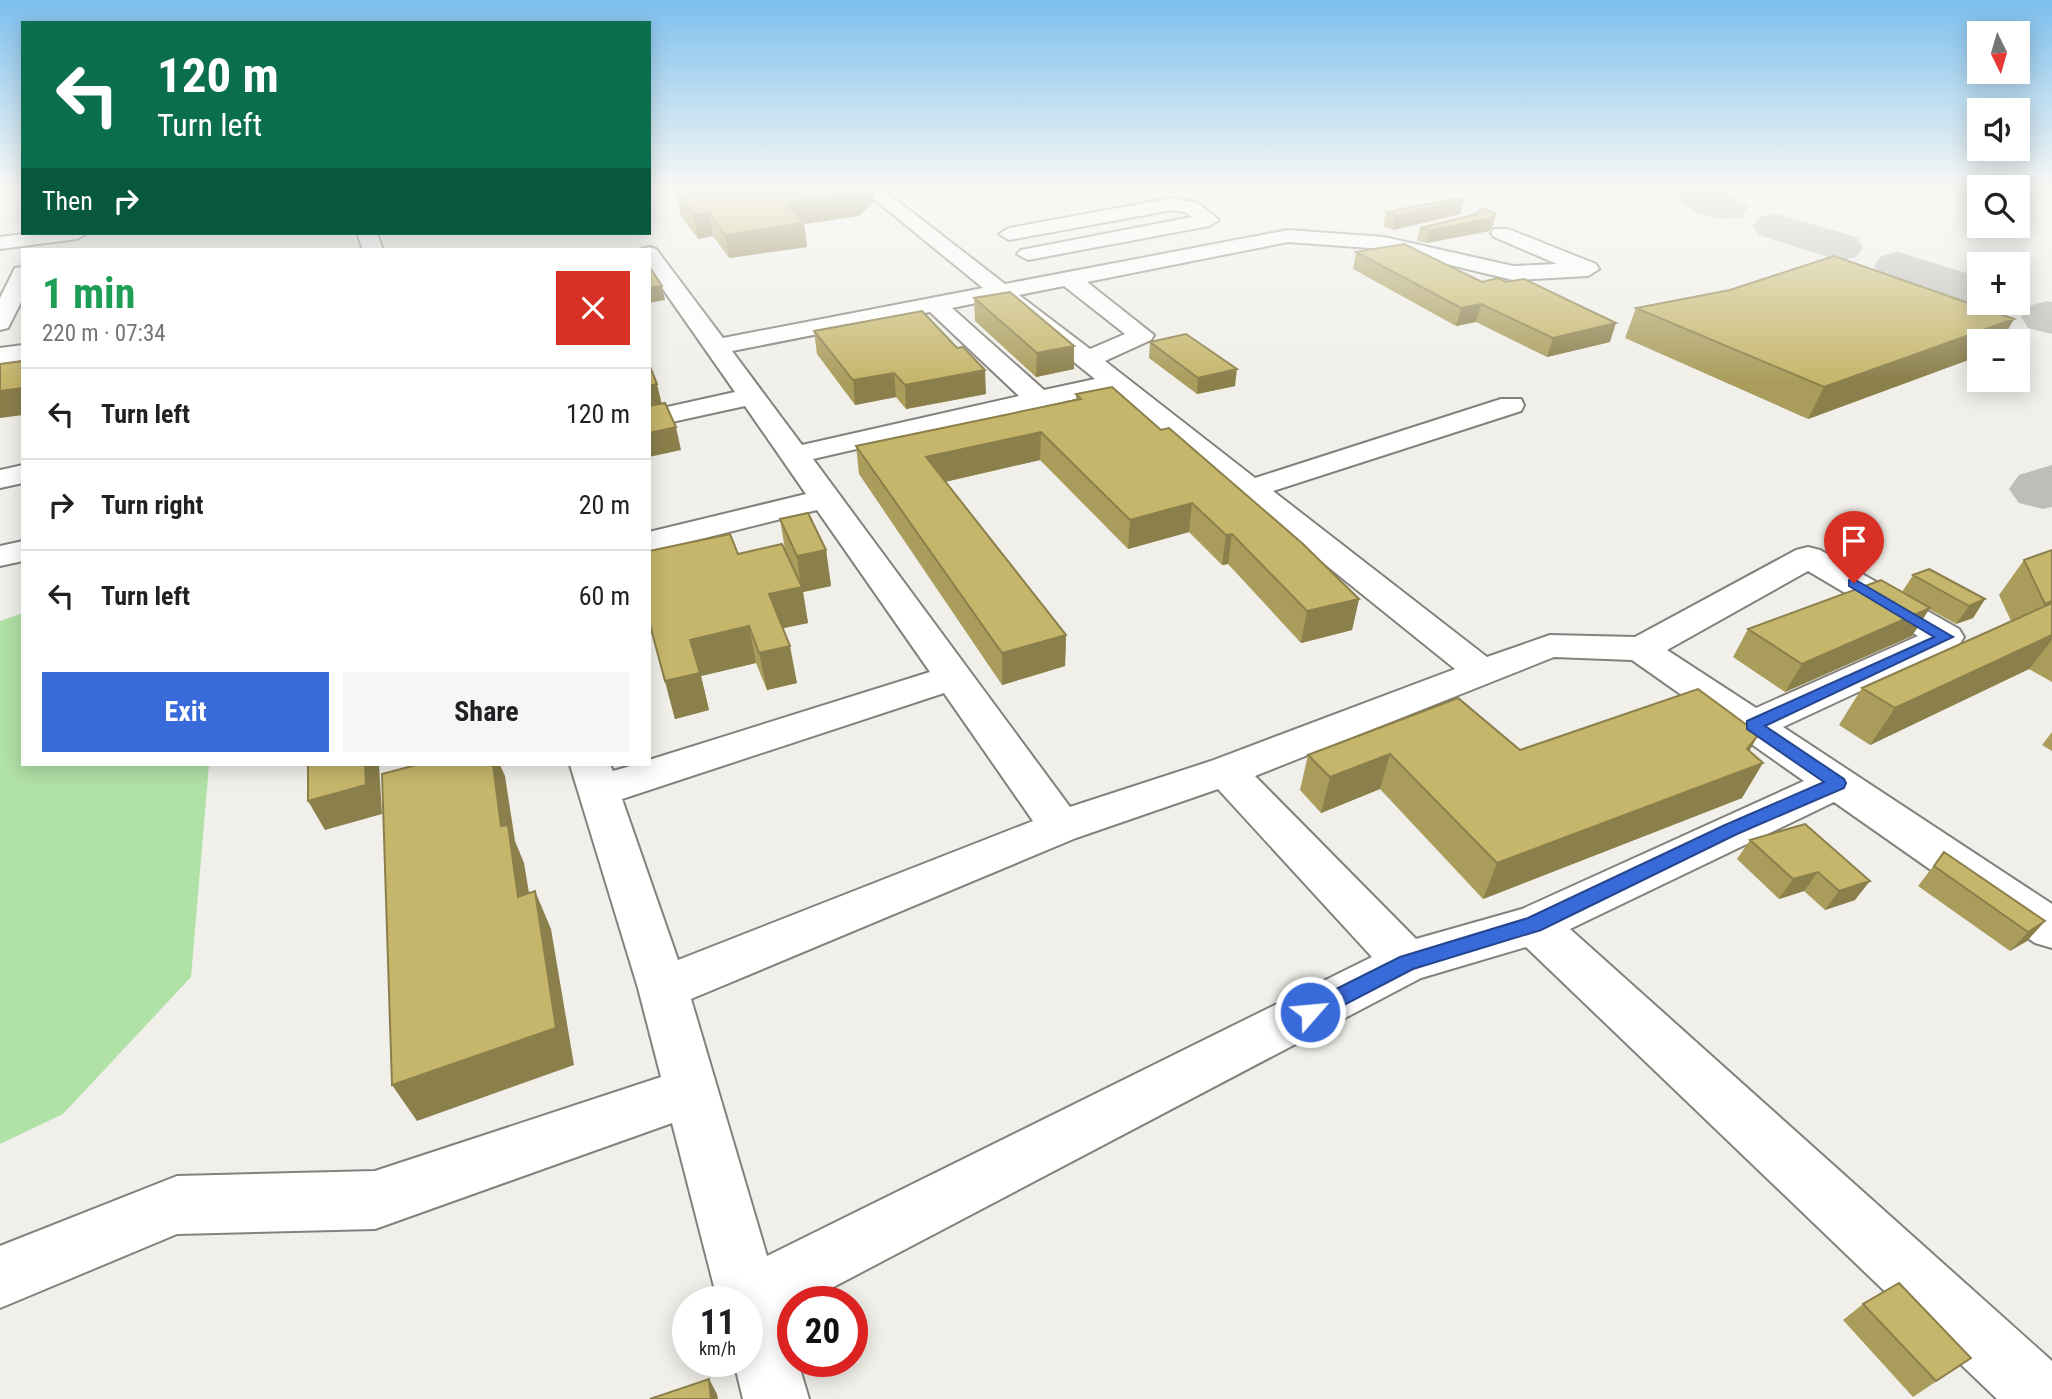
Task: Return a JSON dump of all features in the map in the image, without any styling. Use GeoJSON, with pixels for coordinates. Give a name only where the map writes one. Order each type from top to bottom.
{"type":"FeatureCollection","features":[{"type":"Feature","properties":{"kind":"lane"},"geometry":{"type":"LineString","coordinates":[[949,250],[1482,672]]}},
{"type":"Feature","properties":{"kind":"lane"},"geometry":{"type":"LineString","coordinates":[[1028,254],[1050,250]]}},
{"type":"Feature","properties":{"kind":"lane"},"geometry":{"type":"LineString","coordinates":[[1143,250],[1160,261]]}},
{"type":"Feature","properties":{"kind":"lane"},"geometry":{"type":"LineString","coordinates":[[716,347],[1215,250]]}},
{"type":"Feature","properties":{"kind":"lane"},"geometry":{"type":"LineString","coordinates":[[1410,250],[1513,273],[1588,269],[1543,250]]}},
{"type":"Feature","properties":{"kind":"lane"},"geometry":{"type":"LineString","coordinates":[[651,260],[1061,827]]}},
{"type":"Feature","properties":{"kind":"lane"},"geometry":{"type":"LineString","coordinates":[[0,323],[21,277]]}},
{"type":"Feature","properties":{"kind":"lane"},"geometry":{"type":"LineString","coordinates":[[1069,279],[1142,335],[1087,360]]}},
{"type":"Feature","properties":{"kind":"lane"},"geometry":{"type":"LineString","coordinates":[[935,305],[1039,400]]}},
{"type":"Feature","properties":{"kind":"lane"},"geometry":{"type":"LineString","coordinates":[[0,356],[21,352]]}},
{"type":"Feature","properties":{"kind":"lane"},"geometry":{"type":"LineString","coordinates":[[793,455],[1116,382]]}},
{"type":"Feature","properties":{"kind":"lane"},"geometry":{"type":"LineString","coordinates":[[651,419],[752,397]]}},
{"type":"Feature","properties":{"kind":"lane"},"geometry":{"type":"LineString","coordinates":[[1250,489],[1511,405]]}},
{"type":"Feature","properties":{"kind":"lane"},"geometry":{"type":"LineString","coordinates":[[0,479],[21,474]]}},
{"type":"Feature","properties":{"kind":"lane"},"geometry":{"type":"LineString","coordinates":[[651,542],[825,499]]}},
{"type":"Feature","properties":{"kind":"lane"},"geometry":{"type":"LineString","coordinates":[[0,556],[21,551]]}},
{"type":"Feature","properties":{"kind":"lane"},"geometry":{"type":"LineString","coordinates":[[663,988],[1061,827],[1226,771],[1550,646],[1641,649],[1808,557],[1945,637],[1753,725]]}},
{"type":"Feature","properties":{"kind":"lane"},"geometry":{"type":"LineString","coordinates":[[1641,649],[2052,929]]}},
{"type":"Feature","properties":{"kind":"lane"},"geometry":{"type":"LineString","coordinates":[[651,762],[953,677]]}},
{"type":"Feature","properties":{"kind":"lane"},"geometry":{"type":"LineString","coordinates":[[637,766],[594,778],[663,988],[746,1286]]}},
{"type":"Feature","properties":{"kind":"lane"},"geometry":{"type":"LineString","coordinates":[[1226,771],[1407,962]]}},
{"type":"Feature","properties":{"kind":"lane"},"geometry":{"type":"LineString","coordinates":[[763,1291],[1407,962],[1534,925],[1731,830],[1838,783]]}},
{"type":"Feature","properties":{"kind":"lane"},"geometry":{"type":"LineString","coordinates":[[1534,925],[2045,1399]]}},
{"type":"Feature","properties":{"kind":"lane"},"geometry":{"type":"LineString","coordinates":[[0,1277],[177,1205],[375,1200],[692,1091]]}},
{"type":"Feature","properties":{"kind":"lane"},"geometry":{"type":"LineString","coordinates":[[763,1350],[776,1399]]}},
{"type":"Feature","properties":{"kind":"green space"},"geometry":{"type":"Polygon","coordinates":[[[21,614],[21,766],[209,766],[191,977],[63,1114],[0,1144],[0,621],[21,614]]]}},
{"type":"Feature","properties":{"kind":"building"},"geometry":{"type":"Polygon","coordinates":[[[1417,250],[1482,282],[1498,278],[1506,282],[1524,279],[1616,323],[1553,338],[1481,304],[1461,308],[1356,252],[1417,250]]]}},
{"type":"Feature","properties":{"kind":"building"},"geometry":{"type":"Polygon","coordinates":[[[1834,256],[1967,303],[1967,315],[2003,315],[2014,319],[1986,329],[1967,329],[1967,336],[1824,387],[1636,308],[1730,290],[1834,256]]]}},
{"type":"Feature","properties":{"kind":"building"},"geometry":{"type":"Polygon","coordinates":[[[651,269],[662,286],[651,288],[651,269]]]}},
{"type":"Feature","properties":{"kind":"building"},"geometry":{"type":"Polygon","coordinates":[[[1010,292],[1074,346],[1037,353],[974,298],[1010,292]]]}},
{"type":"Feature","properties":{"kind":"building"},"geometry":{"type":"Polygon","coordinates":[[[922,311],[957,348],[963,347],[985,370],[905,385],[894,373],[853,380],[814,331],[922,311]]]}},
{"type":"Feature","properties":{"kind":"building"},"geometry":{"type":"Polygon","coordinates":[[[1186,334],[1237,369],[1198,378],[1150,342],[1186,334]]]}},
{"type":"Feature","properties":{"kind":"building"},"geometry":{"type":"Polygon","coordinates":[[[21,361],[21,388],[0,391],[0,364],[21,361]]]}},
{"type":"Feature","properties":{"kind":"building"},"geometry":{"type":"Polygon","coordinates":[[[651,369],[657,384],[651,386],[651,369]]]}},
{"type":"Feature","properties":{"kind":"building"},"geometry":{"type":"Polygon","coordinates":[[[1112,387],[1161,430],[1169,428],[1303,544],[1359,599],[1307,611],[1232,534],[1226,535],[1192,503],[1130,520],[1041,432],[926,457],[1066,635],[1002,653],[856,446],[1081,399],[1076,394],[1112,387]]]}},
{"type":"Feature","properties":{"kind":"building"},"geometry":{"type":"Polygon","coordinates":[[[665,403],[676,427],[651,433],[651,406],[665,403]]]}},
{"type":"Feature","properties":{"kind":"building"},"geometry":{"type":"Polygon","coordinates":[[[808,513],[826,550],[797,556],[780,519],[808,513]]]}},
{"type":"Feature","properties":{"kind":"building"},"geometry":{"type":"Polygon","coordinates":[[[730,534],[738,554],[782,544],[802,587],[769,594],[790,646],[759,653],[749,626],[690,640],[700,673],[665,681],[651,628],[651,551],[730,534]]]}},
{"type":"Feature","properties":{"kind":"building"},"geometry":{"type":"Polygon","coordinates":[[[2052,550],[2052,601],[2045,604],[2024,560],[2052,550]]]}},
{"type":"Feature","properties":{"kind":"building"},"geometry":{"type":"Polygon","coordinates":[[[1929,569],[1985,599],[1969,606],[1913,575],[1929,569]]]}},
{"type":"Feature","properties":{"kind":"building"},"geometry":{"type":"Polygon","coordinates":[[[1881,580],[1930,608],[1802,664],[1748,629],[1881,580]]]}},
{"type":"Feature","properties":{"kind":"building"},"geometry":{"type":"Polygon","coordinates":[[[2052,603],[2052,635],[1895,708],[1862,688],[2052,603]]]}},
{"type":"Feature","properties":{"kind":"building"},"geometry":{"type":"Polygon","coordinates":[[[1698,689],[1759,734],[1747,749],[1763,763],[1497,863],[1390,754],[1330,777],[1308,755],[1458,698],[1520,750],[1698,689]]]}},
{"type":"Feature","properties":{"kind":"building"},"geometry":{"type":"Polygon","coordinates":[[[308,766],[365,766],[366,785],[308,801],[308,766]]]}},
{"type":"Feature","properties":{"kind":"building"},"geometry":{"type":"Polygon","coordinates":[[[412,766],[493,766],[501,826],[508,825],[518,897],[535,891],[556,1028],[392,1085],[382,774],[412,766]]]}},
{"type":"Feature","properties":{"kind":"building"},"geometry":{"type":"Polygon","coordinates":[[[1805,824],[1870,881],[1839,891],[1818,872],[1793,879],[1750,840],[1805,824]]]}},
{"type":"Feature","properties":{"kind":"building"},"geometry":{"type":"Polygon","coordinates":[[[1944,852],[2045,921],[2028,932],[1934,866],[1944,852]]]}},
{"type":"Feature","properties":{"kind":"building"},"geometry":{"type":"Polygon","coordinates":[[[1899,1283],[1971,1358],[1936,1381],[1863,1304],[1899,1283]]]}},
{"type":"Feature","properties":{"kind":"building"},"geometry":{"type":"Polygon","coordinates":[[[709,1379],[711,1399],[650,1399],[709,1379]]]}},
{"type":"Feature","properties":{"kind":"taxiway"},"geometry":{"type":"LineString","coordinates":[[1898,266],[1967,289]]}},
{"type":"Feature","properties":{"kind":"taxiway"},"geometry":{"type":"LineString","coordinates":[[2047,317],[2052,318]]}},
{"type":"Feature","properties":{"kind":"taxiway"},"geometry":{"type":"LineString","coordinates":[[2043,489],[2052,485]]}},
{"type":"Feature","properties":{"kind":"route"},"geometry":{"type":"LineString","coordinates":[[1310,1012],[1407,962],[1534,925],[1731,830],[1838,783],[1753,725],[1945,637],[1854,583]]}}]}
